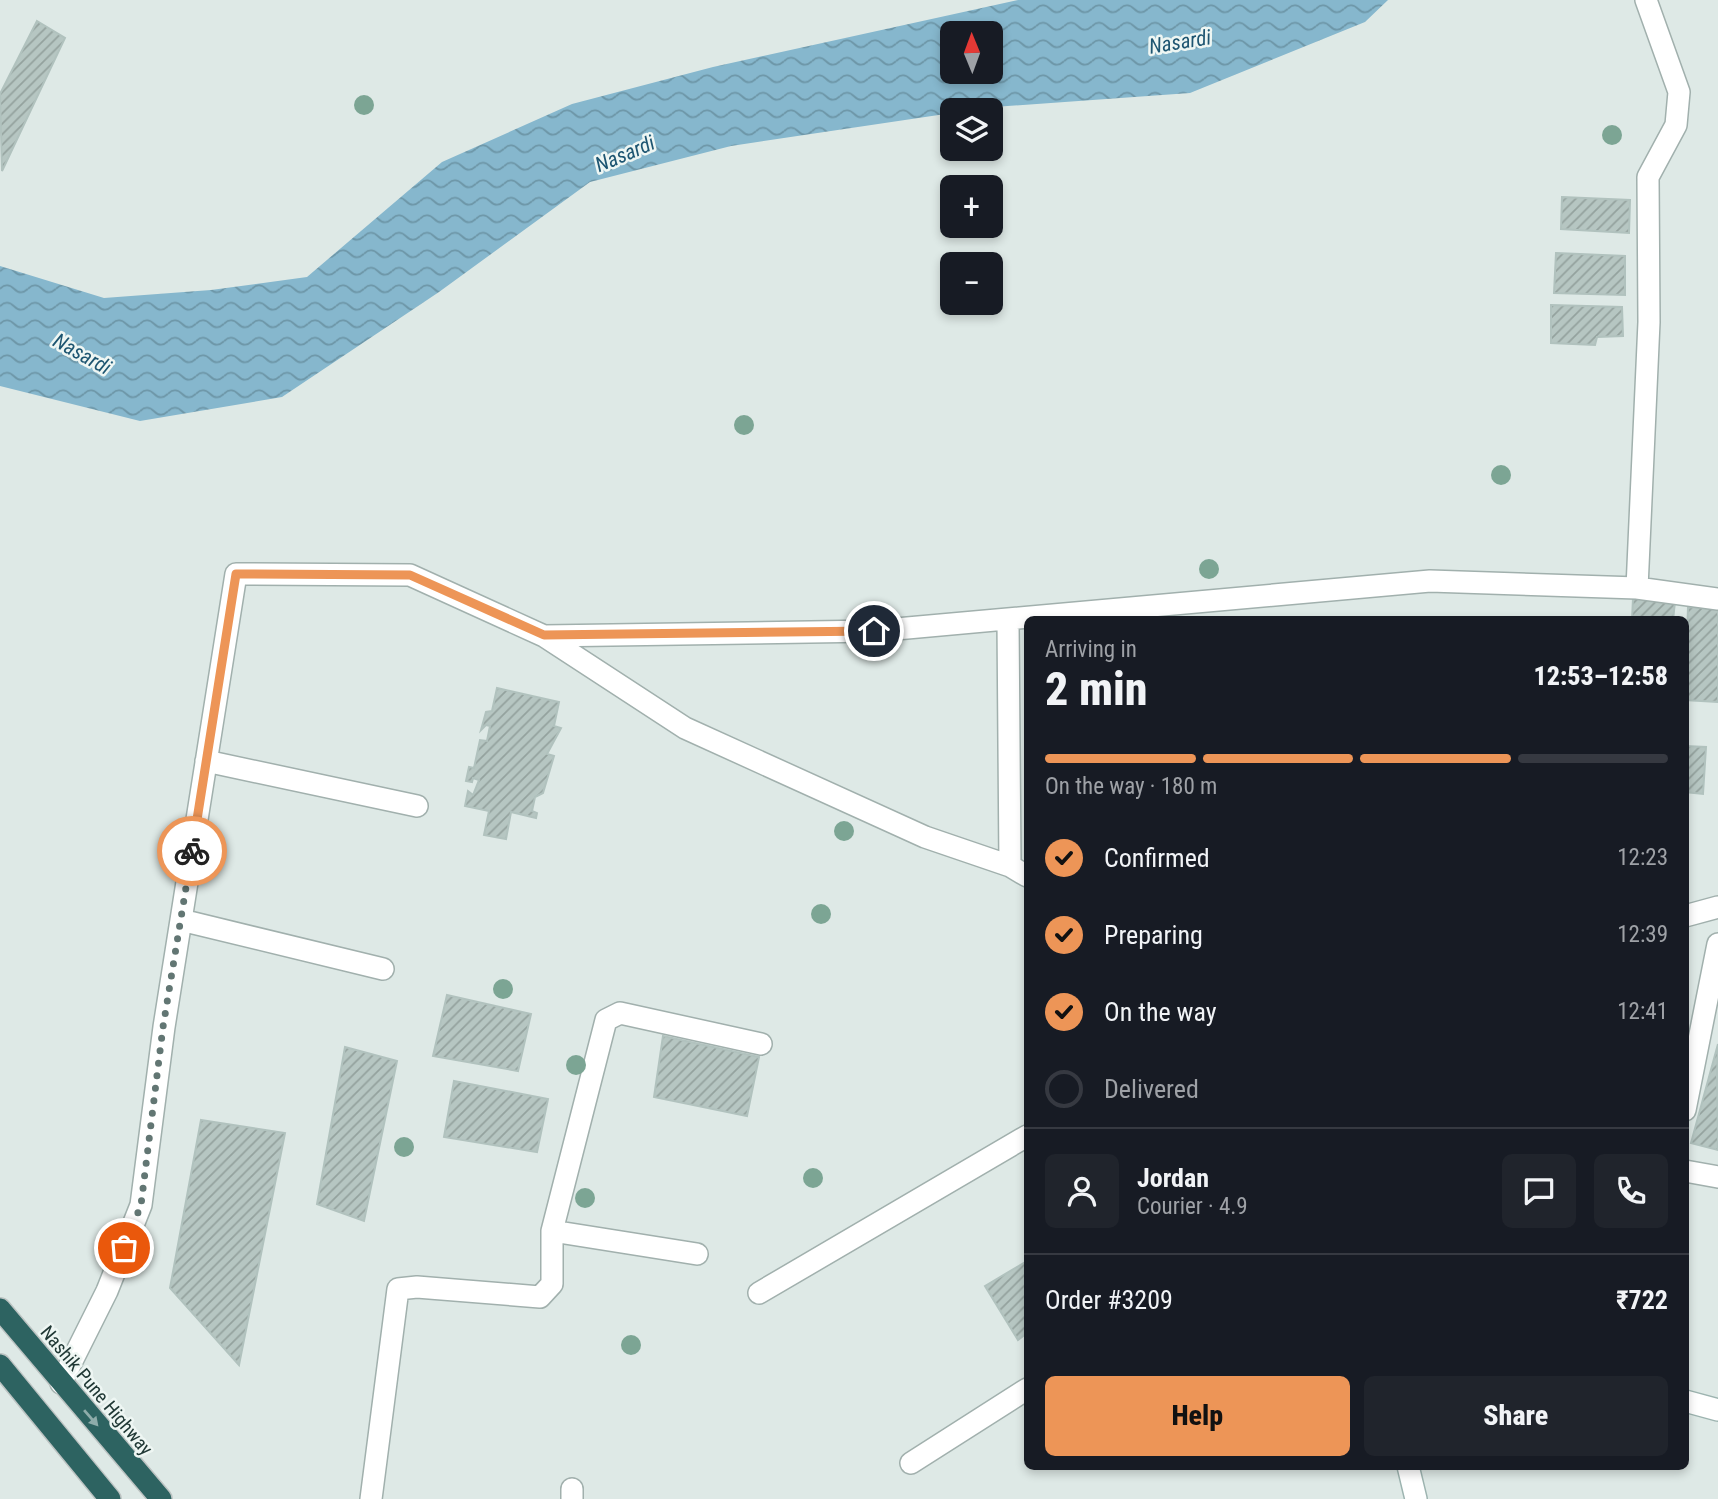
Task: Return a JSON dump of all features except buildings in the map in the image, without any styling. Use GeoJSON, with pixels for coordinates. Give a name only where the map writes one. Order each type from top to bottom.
{"type":"FeatureCollection","features":[{"type":"Feature","properties":{"kind":"highway","name":"Nashik Pune Highway"},"geometry":{"type":"LineString","coordinates":[[0,1309],[161,1499]]}},
{"type":"Feature","properties":{"kind":"highway"},"geometry":{"type":"LineString","coordinates":[[0,1365],[110,1499]]}},
{"type":"Feature","properties":{"kind":"street"},"geometry":{"type":"LineString","coordinates":[[1637,588],[1649,322],[1648,177],[1676,125],[1679,92],[1646,0]]}},
{"type":"Feature","properties":{"kind":"street"},"geometry":{"type":"LineString","coordinates":[[61,1383],[107,1291],[141,1205],[181,920],[236,574],[410,575],[544,635],[685,728],[925,836],[1018,871],[1008,620]]}},
{"type":"Feature","properties":{"kind":"street"},"geometry":{"type":"LineString","coordinates":[[1051,616],[1430,581],[1637,588],[1718,599]]}},
{"type":"Feature","properties":{"kind":"street"},"geometry":{"type":"LineString","coordinates":[[544,635],[874,631],[1024,619]]}},
{"type":"Feature","properties":{"kind":"street"},"geometry":{"type":"LineString","coordinates":[[206,761],[417,806]]}},
{"type":"Feature","properties":{"kind":"street"},"geometry":{"type":"LineString","coordinates":[[1689,915],[1718,907]]}},
{"type":"Feature","properties":{"kind":"street"},"geometry":{"type":"LineString","coordinates":[[181,920],[383,969]]}},
{"type":"Feature","properties":{"kind":"street"},"geometry":{"type":"LineString","coordinates":[[1689,1092],[1714,976],[1718,944]]}},
{"type":"Feature","properties":{"kind":"street"},"geometry":{"type":"LineString","coordinates":[[371,1499],[398,1289],[417,1286],[540,1297],[552,1284],[552,1231],[606,1020],[620,1013],[761,1044]]}},
{"type":"Feature","properties":{"kind":"street"},"geometry":{"type":"LineString","coordinates":[[759,1293],[1024,1138]]}},
{"type":"Feature","properties":{"kind":"street"},"geometry":{"type":"LineString","coordinates":[[1689,1172],[1718,1177]]}},
{"type":"Feature","properties":{"kind":"street"},"geometry":{"type":"LineString","coordinates":[[552,1231],[697,1254]]}},
{"type":"Feature","properties":{"kind":"street"},"geometry":{"type":"LineString","coordinates":[[911,1463],[1024,1391]]}},
{"type":"Feature","properties":{"kind":"street"},"geometry":{"type":"LineString","coordinates":[[1689,1402],[1718,1410]]}},
{"type":"Feature","properties":{"kind":"street"},"geometry":{"type":"LineString","coordinates":[[1409,1470],[1416,1499]]}},
{"type":"Feature","properties":{"kind":"water","name":"Nasardi"},"geometry":{"type":"Polygon","coordinates":[[[1018,0],[1388,0],[1365,22],[1190,93],[1003,106],[1003,98],[940,98],[940,115],[731,146],[590,182],[439,292],[282,397],[140,421],[0,386],[0,266],[104,298],[211,290],[307,277],[442,162],[572,104],[713,67],[1018,0]]]}},
{"type":"Feature","properties":{"kind":"way so far"},"geometry":{"type":"LineString","coordinates":[[124,1248],[141,1205],[163,1027],[192,851]]}},
{"type":"Feature","properties":{"kind":"route"},"geometry":{"type":"LineString","coordinates":[[192,851],[236,574],[410,575],[544,635],[874,631]]}}]}
